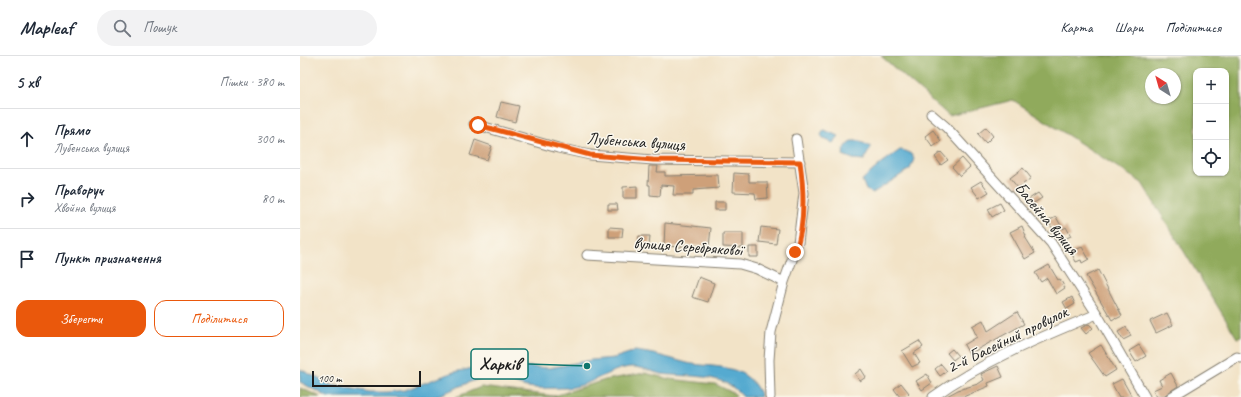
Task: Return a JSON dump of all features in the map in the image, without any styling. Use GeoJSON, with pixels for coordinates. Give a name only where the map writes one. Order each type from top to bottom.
{"type":"FeatureCollection","features":[{"type":"Feature","properties":{"kind":"street","name":"Басейна вулиця"},"geometry":{"type":"LineString","coordinates":[[931,114],[946,127],[1051,243],[1097,314],[1145,397]]}},
{"type":"Feature","properties":{"kind":"street","name":"Лубeнська вулиця"},"geometry":{"type":"LineString","coordinates":[[474,124],[558,148],[590,155],[653,160],[800,162]]}},
{"type":"Feature","properties":{"kind":"street"},"geometry":{"type":"LineString","coordinates":[[770,397],[769,360],[771,332],[784,282],[798,243],[804,192],[796,139]]}},
{"type":"Feature","properties":{"kind":"street","name":"вулиця Серебрякової"},"geometry":{"type":"LineString","coordinates":[[587,255],[740,264],[757,269],[784,282]]}},
{"type":"Feature","properties":{"kind":"street","name":"2-й Басейний провулок"},"geometry":{"type":"LineString","coordinates":[[933,397],[952,383],[1034,340],[1097,314]]}},
{"type":"Feature","properties":{"kind":"street"},"geometry":{"type":"LineString","coordinates":[[1171,397],[1237,357],[1241,358]]}},
{"type":"Feature","properties":{"kind":"green space"},"geometry":{"type":"Polygon","coordinates":[[[881,56],[1241,56],[1241,337],[1237,338],[1142,183],[1013,100],[949,116],[881,56]]]}},
{"type":"Feature","properties":{"kind":"green space"},"geometry":{"type":"Polygon","coordinates":[[[645,373],[669,379],[715,384],[735,394],[736,397],[456,397],[481,387],[554,396],[605,380],[645,373]]]}},
{"type":"Feature","properties":{"kind":"green space"},"geometry":{"type":"Polygon","coordinates":[[[300,388],[321,397],[300,397],[300,388]]]}},
{"type":"Feature","properties":{"kind":"water"},"geometry":{"type":"Polygon","coordinates":[[[824,130],[839,136],[833,143],[824,139],[821,135],[824,130]]]}},
{"type":"Feature","properties":{"kind":"water"},"geometry":{"type":"Polygon","coordinates":[[[851,141],[859,141],[871,147],[864,160],[853,159],[843,155],[844,149],[851,141]]]}},
{"type":"Feature","properties":{"kind":"water"},"geometry":{"type":"Polygon","coordinates":[[[900,150],[908,152],[912,155],[914,159],[910,169],[873,193],[866,190],[862,180],[900,150]]]}},
{"type":"Feature","properties":{"kind":"water"},"geometry":{"type":"Polygon","coordinates":[[[635,351],[655,354],[687,363],[734,370],[741,373],[751,381],[761,397],[743,397],[726,383],[716,379],[662,374],[633,367],[613,371],[582,385],[566,388],[532,388],[496,377],[484,378],[469,382],[432,397],[328,397],[300,382],[300,369],[331,385],[370,392],[387,392],[405,390],[454,372],[493,364],[549,368],[591,360],[614,358],[635,351]]]}},
{"type":"Feature","properties":{"kind":"building"},"geometry":{"type":"Polygon","coordinates":[[[501,102],[519,106],[515,122],[497,117],[501,102]]]}},
{"type":"Feature","properties":{"kind":"building"},"geometry":{"type":"Polygon","coordinates":[[[986,127],[993,136],[986,143],[978,134],[986,127]]]}},
{"type":"Feature","properties":{"kind":"building"},"geometry":{"type":"Polygon","coordinates":[[[933,130],[941,141],[933,147],[925,136],[933,130]]]}},
{"type":"Feature","properties":{"kind":"building"},"geometry":{"type":"Polygon","coordinates":[[[475,140],[492,146],[487,160],[470,155],[475,140]]]}},
{"type":"Feature","properties":{"kind":"building"},"geometry":{"type":"Polygon","coordinates":[[[941,152],[948,160],[941,165],[935,157],[941,152]]]}},
{"type":"Feature","properties":{"kind":"building"},"geometry":{"type":"Polygon","coordinates":[[[962,158],[970,167],[960,176],[952,167],[962,158]]]}},
{"type":"Feature","properties":{"kind":"building"},"geometry":{"type":"Polygon","coordinates":[[[649,166],[658,166],[657,172],[665,172],[665,176],[718,175],[719,188],[693,190],[693,195],[673,195],[674,186],[661,185],[660,196],[650,195],[650,185],[648,185],[649,166]]]}},
{"type":"Feature","properties":{"kind":"building"},"geometry":{"type":"Polygon","coordinates":[[[1023,168],[1031,178],[1018,188],[1010,178],[1023,168]]]}},
{"type":"Feature","properties":{"kind":"building"},"geometry":{"type":"Polygon","coordinates":[[[734,173],[749,174],[749,182],[767,182],[768,198],[756,199],[755,193],[733,192],[734,173]]]}},
{"type":"Feature","properties":{"kind":"building"},"geometry":{"type":"Polygon","coordinates":[[[981,181],[989,192],[979,198],[971,187],[981,181]]]}},
{"type":"Feature","properties":{"kind":"building"},"geometry":{"type":"Polygon","coordinates":[[[637,186],[637,198],[623,198],[623,187],[637,186]]]}},
{"type":"Feature","properties":{"kind":"building"},"geometry":{"type":"Polygon","coordinates":[[[1038,193],[1042,198],[1032,204],[1029,199],[1038,193]]]}},
{"type":"Feature","properties":{"kind":"building"},"geometry":{"type":"Polygon","coordinates":[[[715,202],[725,202],[725,210],[715,210],[715,202]]]}},
{"type":"Feature","properties":{"kind":"building"},"geometry":{"type":"Polygon","coordinates":[[[1000,203],[1004,210],[992,217],[988,209],[1000,203]]]}},
{"type":"Feature","properties":{"kind":"building"},"geometry":{"type":"Polygon","coordinates":[[[608,204],[617,204],[618,210],[608,210],[608,204]]]}},
{"type":"Feature","properties":{"kind":"building"},"geometry":{"type":"Polygon","coordinates":[[[1056,217],[1063,229],[1066,227],[1071,236],[1060,241],[1048,221],[1056,217]]]}},
{"type":"Feature","properties":{"kind":"building"},"geometry":{"type":"Polygon","coordinates":[[[665,223],[711,228],[709,247],[682,244],[682,247],[664,246],[665,223]]]}},
{"type":"Feature","properties":{"kind":"building"},"geometry":{"type":"Polygon","coordinates":[[[1022,226],[1026,236],[1025,237],[1035,253],[1025,259],[1010,232],[1022,226]]]}},
{"type":"Feature","properties":{"kind":"building"},"geometry":{"type":"Polygon","coordinates":[[[609,227],[623,228],[622,237],[609,237],[609,227]]]}},
{"type":"Feature","properties":{"kind":"building"},"geometry":{"type":"Polygon","coordinates":[[[761,227],[778,229],[776,244],[759,242],[761,227]]]}},
{"type":"Feature","properties":{"kind":"building"},"geometry":{"type":"Polygon","coordinates":[[[723,233],[743,233],[743,248],[723,247],[723,233]]]}},
{"type":"Feature","properties":{"kind":"building"},"geometry":{"type":"Polygon","coordinates":[[[639,236],[650,236],[649,248],[638,247],[639,236]]]}},
{"type":"Feature","properties":{"kind":"building"},"geometry":{"type":"Polygon","coordinates":[[[749,247],[758,247],[758,257],[749,257],[749,247]]]}},
{"type":"Feature","properties":{"kind":"building"},"geometry":{"type":"Polygon","coordinates":[[[1082,247],[1089,259],[1082,263],[1081,260],[1076,262],[1071,252],[1082,247]]]}},
{"type":"Feature","properties":{"kind":"building"},"geometry":{"type":"Polygon","coordinates":[[[1049,265],[1065,288],[1056,294],[1047,278],[1041,282],[1035,273],[1049,265]]]}},
{"type":"Feature","properties":{"kind":"building"},"geometry":{"type":"Polygon","coordinates":[[[1098,270],[1122,316],[1116,319],[1115,318],[1112,320],[1086,276],[1098,270]]]}},
{"type":"Feature","properties":{"kind":"building"},"geometry":{"type":"Polygon","coordinates":[[[699,277],[714,283],[708,302],[692,297],[699,277]]]}},
{"type":"Feature","properties":{"kind":"building"},"geometry":{"type":"Polygon","coordinates":[[[1072,297],[1075,304],[1067,309],[1063,302],[1072,297]]]}},
{"type":"Feature","properties":{"kind":"building"},"geometry":{"type":"Polygon","coordinates":[[[1017,312],[1024,324],[969,354],[964,345],[977,337],[972,326],[983,320],[988,331],[1017,312]]]}},
{"type":"Feature","properties":{"kind":"building"},"geometry":{"type":"Polygon","coordinates":[[[1167,313],[1173,325],[1156,333],[1150,321],[1167,313]]]}},
{"type":"Feature","properties":{"kind":"building"},"geometry":{"type":"Polygon","coordinates":[[[1089,324],[1093,328],[1086,334],[1081,328],[1089,324]]]}},
{"type":"Feature","properties":{"kind":"building"},"geometry":{"type":"Polygon","coordinates":[[[1126,327],[1131,336],[1123,340],[1118,332],[1126,327]]]}},
{"type":"Feature","properties":{"kind":"building"},"geometry":{"type":"Polygon","coordinates":[[[919,341],[923,347],[914,353],[920,363],[912,367],[902,351],[919,341]]]}},
{"type":"Feature","properties":{"kind":"building"},"geometry":{"type":"Polygon","coordinates":[[[1101,345],[1116,370],[1105,377],[1088,353],[1101,345]]]}},
{"type":"Feature","properties":{"kind":"building"},"geometry":{"type":"Polygon","coordinates":[[[1139,345],[1146,356],[1136,362],[1129,351],[1139,345]]]}},
{"type":"Feature","properties":{"kind":"building"},"geometry":{"type":"Polygon","coordinates":[[[952,349],[958,356],[953,360],[947,353],[952,349]]]}},
{"type":"Feature","properties":{"kind":"building"},"geometry":{"type":"Polygon","coordinates":[[[941,364],[947,371],[940,376],[935,369],[941,364]]]}},
{"type":"Feature","properties":{"kind":"building"},"geometry":{"type":"Polygon","coordinates":[[[998,366],[1003,377],[988,383],[989,386],[963,397],[945,397],[958,390],[978,384],[984,380],[981,374],[998,366]]]}},
{"type":"Feature","properties":{"kind":"building"},"geometry":{"type":"Polygon","coordinates":[[[861,369],[866,377],[860,381],[855,374],[861,369]]]}},
{"type":"Feature","properties":{"kind":"building"},"geometry":{"type":"Polygon","coordinates":[[[1171,373],[1178,386],[1162,397],[1157,397],[1153,390],[1162,386],[1159,380],[1171,373]]]}},
{"type":"Feature","properties":{"kind":"building"},"geometry":{"type":"Polygon","coordinates":[[[927,374],[932,383],[922,390],[916,381],[927,374]]]}},
{"type":"Feature","properties":{"kind":"building"},"geometry":{"type":"Polygon","coordinates":[[[1122,379],[1132,397],[1119,397],[1112,384],[1122,379]]]}},
{"type":"Feature","properties":{"kind":"building"},"geometry":{"type":"Polygon","coordinates":[[[901,383],[909,393],[905,397],[900,397],[894,389],[901,383]]]}},
{"type":"Feature","properties":{"kind":"place","name":"Харків"},"geometry":{"type":"Point","coordinates":[587,366]}},
{"type":"Feature","properties":{"kind":"route"},"geometry":{"type":"LineString","coordinates":[[478,125],[558,148],[590,155],[653,160],[800,162],[804,192],[798,243],[795,252]]}}]}
